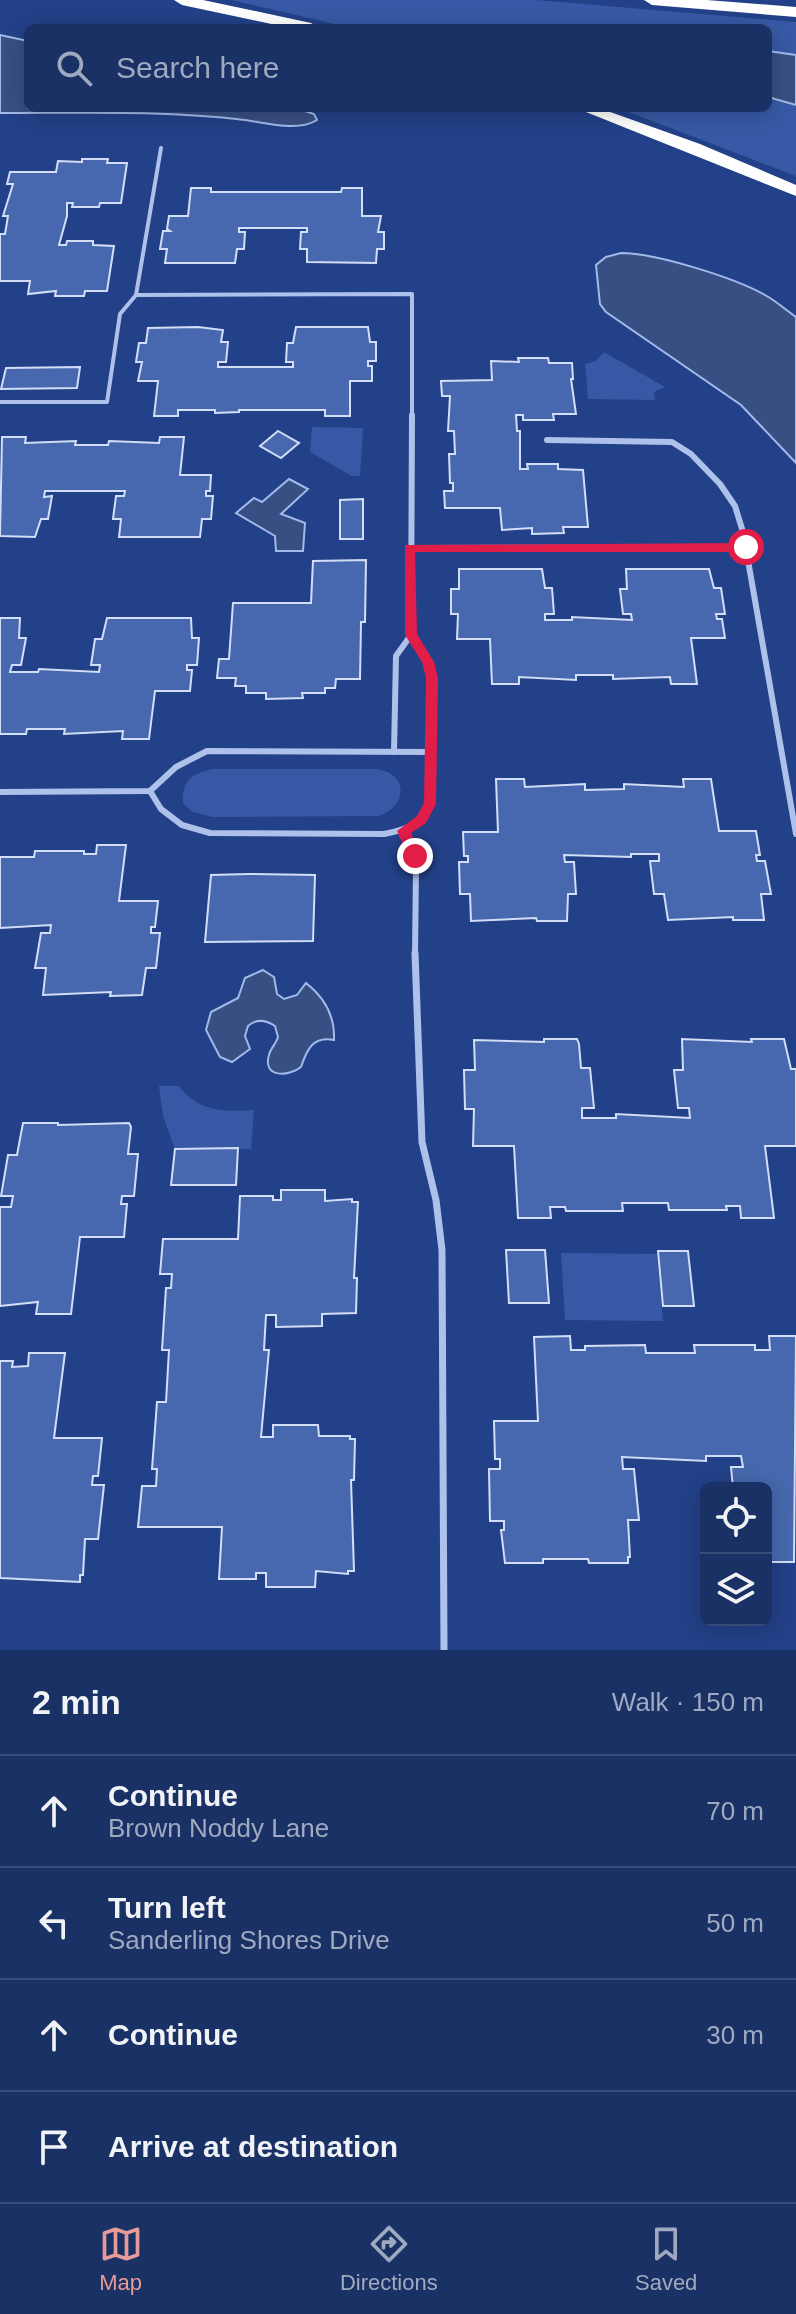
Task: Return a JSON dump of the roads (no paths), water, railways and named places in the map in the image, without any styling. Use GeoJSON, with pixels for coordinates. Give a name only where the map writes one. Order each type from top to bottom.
{"type":"FeatureCollection","features":[{"type":"Feature","properties":{"kind":"highway"},"geometry":{"type":"LineString","coordinates":[[182,0],[293,24]]}},
{"type":"Feature","properties":{"kind":"highway"},"geometry":{"type":"LineString","coordinates":[[652,0],[796,12]]}},
{"type":"Feature","properties":{"kind":"highway"},"geometry":{"type":"LineString","coordinates":[[595,112],[694,148],[796,191]]}},
{"type":"Feature","properties":{"kind":"lane"},"geometry":{"type":"LineString","coordinates":[[0,402],[107,402],[120,314],[136,295],[161,148]]}},
{"type":"Feature","properties":{"kind":"lane"},"geometry":{"type":"LineString","coordinates":[[136,295],[412,294],[411,635],[428,662],[432,678],[431,797],[428,811],[415,826],[404,831],[384,834],[210,833],[182,825],[161,809],[150,791]]}},
{"type":"Feature","properties":{"kind":"lane"},"geometry":{"type":"LineString","coordinates":[[547,440],[672,442],[688,449],[730,499],[739,515],[746,547],[796,834]]}},
{"type":"Feature","properties":{"kind":"lane"},"geometry":{"type":"LineString","coordinates":[[409,548],[746,547]]}},
{"type":"Feature","properties":{"kind":"lane"},"geometry":{"type":"LineString","coordinates":[[394,752],[396,656],[411,635]]}},
{"type":"Feature","properties":{"kind":"lane"},"geometry":{"type":"LineString","coordinates":[[0,792],[150,791],[165,773],[186,759],[207,751],[431,752]]}},
{"type":"Feature","properties":{"kind":"lane"},"geometry":{"type":"LineString","coordinates":[[404,831],[416,866],[413,910],[424,1160],[436,1200],[442,1250],[444,1650]]}}]}
